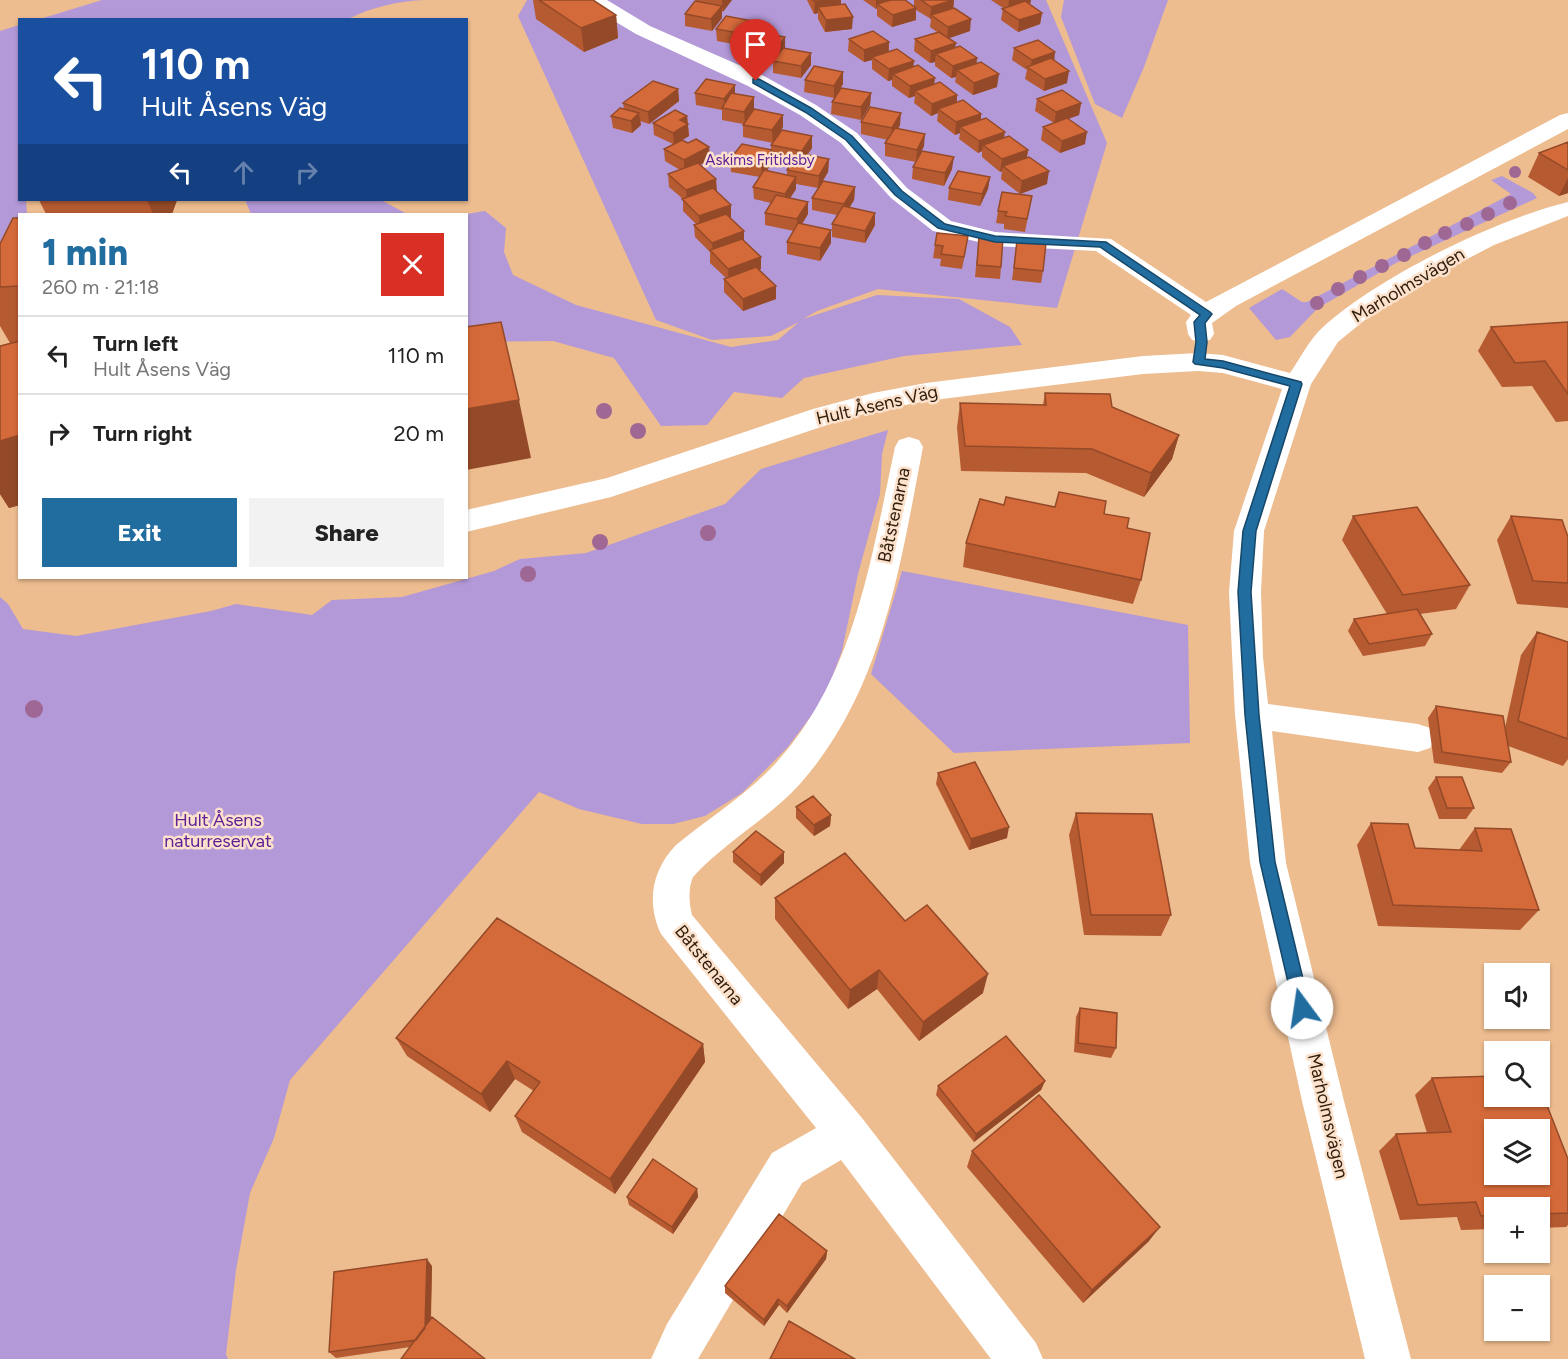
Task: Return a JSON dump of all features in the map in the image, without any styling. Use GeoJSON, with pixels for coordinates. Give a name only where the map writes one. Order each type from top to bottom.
{"type":"FeatureCollection","features":[{"type":"Feature","properties":{"kind":"street"},"geometry":{"type":"LineString","coordinates":[[593,0],[643,30],[756,81],[824,121],[849,138],[899,193],[942,226],[995,239],[1102,244],[1206,314]]}},
{"type":"Feature","properties":{"kind":"street"},"geometry":{"type":"LineString","coordinates":[[1198,362],[1202,342],[1199,322],[1206,314],[1268,278],[1368,228],[1568,120]]}},
{"type":"Feature","properties":{"kind":"street","name":"Marholmsvägen"},"geometry":{"type":"LineString","coordinates":[[1388,1359],[1323,1101],[1270,873],[1252,715],[1245,592],[1250,531],[1297,384],[1329,336],[1362,309],[1419,274],[1485,240],[1546,215],[1568,209]]}},
{"type":"Feature","properties":{"kind":"street","name":"Hult Åsens Väg"},"geometry":{"type":"LineString","coordinates":[[468,521],[611,487],[823,416],[873,402],[926,392],[1143,365],[1198,362],[1223,364],[1297,384]]}},
{"type":"Feature","properties":{"kind":"street","name":"Båtstenarna"},"geometry":{"type":"LineString","coordinates":[[909,447],[868,625],[850,681],[827,725],[787,774],[726,828],[690,854],[679,866],[673,878],[669,901],[674,922],[847,1134],[1020,1359]]}},
{"type":"Feature","properties":{"kind":"street"},"geometry":{"type":"LineString","coordinates":[[1252,715],[1418,738]]}},
{"type":"Feature","properties":{"kind":"street"},"geometry":{"type":"LineString","coordinates":[[674,1359],[683,1340],[787,1168],[847,1134]]}},
{"type":"Feature","properties":{"kind":"green space"},"geometry":{"type":"Polygon","coordinates":[[[102,0],[425,0],[385,5],[350,18],[43,18],[102,0]]]}},
{"type":"Feature","properties":{"kind":"green space","name":"Askims Fritidsby"},"geometry":{"type":"Polygon","coordinates":[[[527,0],[1046,0],[1107,143],[1057,308],[878,289],[817,311],[803,319],[877,295],[959,299],[1010,327],[1022,345],[904,356],[804,378],[782,398],[734,392],[707,425],[661,426],[614,358],[553,341],[468,342],[468,214],[485,211],[506,228],[504,252],[513,275],[576,305],[731,347],[778,340],[799,322],[771,336],[712,340],[656,320],[518,16],[527,0]]]}},
{"type":"Feature","properties":{"kind":"green space"},"geometry":{"type":"Polygon","coordinates":[[[1064,0],[1168,0],[1144,67],[1122,118],[1095,104],[1061,17],[1064,0]]]}},
{"type":"Feature","properties":{"kind":"green space"},"geometry":{"type":"Polygon","coordinates":[[[18,25],[18,201],[26,201],[27,213],[18,213],[18,251],[0,259],[0,31],[18,25]]]}},
{"type":"Feature","properties":{"kind":"green space"},"geometry":{"type":"Polygon","coordinates":[[[1502,176],[1533,193],[1537,198],[1396,263],[1318,308],[1290,337],[1276,340],[1249,308],[1282,289],[1302,302],[1307,302],[1511,194],[1491,180],[1502,176]]]}},
{"type":"Feature","properties":{"kind":"green space"},"geometry":{"type":"Polygon","coordinates":[[[245,201],[383,201],[405,213],[251,213],[245,201]]]}},
{"type":"Feature","properties":{"kind":"green space","name":"Hult Åsens naturreservat"},"geometry":{"type":"Polygon","coordinates":[[[888,430],[882,454],[880,494],[858,574],[842,651],[824,699],[787,748],[742,793],[705,816],[673,824],[642,824],[579,809],[539,792],[290,1080],[274,1138],[250,1193],[236,1270],[226,1354],[228,1359],[0,1359],[0,597],[8,604],[23,629],[76,636],[211,611],[236,604],[312,615],[332,600],[402,597],[494,571],[520,559],[586,553],[725,504],[761,469],[888,430]]]}},
{"type":"Feature","properties":{"kind":"green space"},"geometry":{"type":"Polygon","coordinates":[[[902,571],[1188,625],[1190,743],[954,753],[871,674],[902,571]]]}},
{"type":"Feature","properties":{"kind":"building"},"geometry":{"type":"Polygon","coordinates":[[[539,0],[593,0],[616,15],[581,28],[539,0]]]}},
{"type":"Feature","properties":{"kind":"building"},"geometry":{"type":"Polygon","coordinates":[[[891,0],[905,0],[916,8],[893,15],[877,4],[891,0]]]}},
{"type":"Feature","properties":{"kind":"building"},"geometry":{"type":"Polygon","coordinates":[[[921,0],[953,0],[931,7],[921,0]]]}},
{"type":"Feature","properties":{"kind":"building"},"geometry":{"type":"Polygon","coordinates":[[[695,1],[722,6],[711,19],[685,14],[695,1]]]}},
{"type":"Feature","properties":{"kind":"building"},"geometry":{"type":"Polygon","coordinates":[[[1025,1],[1042,13],[1019,20],[1002,9],[1025,1]]]}},
{"type":"Feature","properties":{"kind":"building"},"geometry":{"type":"Polygon","coordinates":[[[845,4],[853,17],[826,20],[818,7],[845,4]]]}},
{"type":"Feature","properties":{"kind":"building"},"geometry":{"type":"Polygon","coordinates":[[[954,8],[971,19],[948,27],[931,15],[954,8]]]}},
{"type":"Feature","properties":{"kind":"building"},"geometry":{"type":"Polygon","coordinates":[[[726,16],[753,21],[744,34],[716,29],[726,16]]]}},
{"type":"Feature","properties":{"kind":"building"},"geometry":{"type":"Polygon","coordinates":[[[873,31],[889,42],[864,50],[849,39],[873,31]]]}},
{"type":"Feature","properties":{"kind":"building"},"geometry":{"type":"Polygon","coordinates":[[[758,32],[785,37],[776,51],[748,45],[758,32]]]}},
{"type":"Feature","properties":{"kind":"building"},"geometry":{"type":"Polygon","coordinates":[[[939,32],[956,43],[931,51],[915,39],[939,32]]]}},
{"type":"Feature","properties":{"kind":"building"},"geometry":{"type":"Polygon","coordinates":[[[1038,40],[1055,52],[1032,60],[1014,48],[1038,40]]]}},
{"type":"Feature","properties":{"kind":"building"},"geometry":{"type":"Polygon","coordinates":[[[960,46],[977,58],[953,66],[936,54],[960,46]]]}},
{"type":"Feature","properties":{"kind":"building"},"geometry":{"type":"Polygon","coordinates":[[[783,48],[811,53],[801,66],[773,61],[783,48]]]}},
{"type":"Feature","properties":{"kind":"building"},"geometry":{"type":"Polygon","coordinates":[[[897,49],[914,61],[889,69],[872,57],[897,49]]]}},
{"type":"Feature","properties":{"kind":"building"},"geometry":{"type":"Polygon","coordinates":[[[1051,58],[1069,71],[1045,79],[1027,67],[1051,58]]]}},
{"type":"Feature","properties":{"kind":"building"},"geometry":{"type":"Polygon","coordinates":[[[981,62],[999,74],[974,83],[957,70],[981,62]]]}},
{"type":"Feature","properties":{"kind":"building"},"geometry":{"type":"Polygon","coordinates":[[[918,65],[935,78],[910,86],[893,74],[918,65]]]}},
{"type":"Feature","properties":{"kind":"building"},"geometry":{"type":"Polygon","coordinates":[[[814,66],[843,72],[834,86],[805,80],[814,66]]]}},
{"type":"Feature","properties":{"kind":"building"},"geometry":{"type":"Polygon","coordinates":[[[706,79],[735,85],[724,99],[695,93],[706,79]]]}},
{"type":"Feature","properties":{"kind":"building"},"geometry":{"type":"Polygon","coordinates":[[[653,81],[678,89],[648,112],[623,103],[653,81]]]}},
{"type":"Feature","properties":{"kind":"building"},"geometry":{"type":"Polygon","coordinates":[[[940,82],[957,95],[932,104],[915,91],[940,82]]]}},
{"type":"Feature","properties":{"kind":"building"},"geometry":{"type":"Polygon","coordinates":[[[841,88],[871,93],[861,107],[832,102],[841,88]]]}},
{"type":"Feature","properties":{"kind":"building"},"geometry":{"type":"Polygon","coordinates":[[[1062,90],[1081,103],[1056,112],[1037,99],[1062,90]]]}},
{"type":"Feature","properties":{"kind":"building"},"geometry":{"type":"Polygon","coordinates":[[[731,93],[754,97],[744,112],[722,108],[731,93]]]}},
{"type":"Feature","properties":{"kind":"building"},"geometry":{"type":"Polygon","coordinates":[[[963,100],[981,114],[956,122],[938,109],[963,100]]]}},
{"type":"Feature","properties":{"kind":"building"},"geometry":{"type":"Polygon","coordinates":[[[870,107],[901,113],[892,128],[861,122],[870,107]]]}},
{"type":"Feature","properties":{"kind":"building"},"geometry":{"type":"Polygon","coordinates":[[[620,108],[639,113],[631,121],[611,116],[620,108]]]}},
{"type":"Feature","properties":{"kind":"building"},"geometry":{"type":"Polygon","coordinates":[[[754,109],[783,115],[772,130],[743,125],[754,109]]]}},
{"type":"Feature","properties":{"kind":"building"},"geometry":{"type":"Polygon","coordinates":[[[675,110],[687,116],[680,120],[688,124],[673,133],[653,123],[675,110]]]}},
{"type":"Feature","properties":{"kind":"building"},"geometry":{"type":"Polygon","coordinates":[[[986,118],[1005,132],[979,141],[960,127],[986,118]]]}},
{"type":"Feature","properties":{"kind":"building"},"geometry":{"type":"Polygon","coordinates":[[[1067,118],[1087,132],[1062,141],[1043,127],[1067,118]]]}},
{"type":"Feature","properties":{"kind":"building"},"geometry":{"type":"Polygon","coordinates":[[[895,128],[925,134],[917,150],[885,143],[895,128]]]}},
{"type":"Feature","properties":{"kind":"building"},"geometry":{"type":"Polygon","coordinates":[[[782,130],[812,136],[802,151],[771,145],[782,130]]]}},
{"type":"Feature","properties":{"kind":"building"},"geometry":{"type":"Polygon","coordinates":[[[1009,136],[1028,150],[1002,159],[983,145],[1009,136]]]}},
{"type":"Feature","properties":{"kind":"building"},"geometry":{"type":"Polygon","coordinates":[[[696,139],[709,147],[684,160],[664,149],[682,140],[688,143],[696,139]]]}},
{"type":"Feature","properties":{"kind":"building"},"geometry":{"type":"Polygon","coordinates":[[[1568,142],[1568,170],[1539,153],[1568,142]]]}},
{"type":"Feature","properties":{"kind":"building"},"geometry":{"type":"Polygon","coordinates":[[[742,144],[772,150],[761,166],[730,159],[742,144]]]}},
{"type":"Feature","properties":{"kind":"building"},"geometry":{"type":"Polygon","coordinates":[[[922,151],[954,157],[945,173],[913,167],[922,151]]]}},
{"type":"Feature","properties":{"kind":"building"},"geometry":{"type":"Polygon","coordinates":[[[798,153],[829,159],[819,176],[787,170],[798,153]]]}},
{"type":"Feature","properties":{"kind":"building"},"geometry":{"type":"Polygon","coordinates":[[[1029,157],[1049,171],[1022,181],[1003,166],[1029,157]]]}},
{"type":"Feature","properties":{"kind":"building"},"geometry":{"type":"Polygon","coordinates":[[[698,163],[716,179],[686,190],[668,174],[698,163]]]}},
{"type":"Feature","properties":{"kind":"building"},"geometry":{"type":"Polygon","coordinates":[[[764,170],[796,177],[785,194],[753,187],[764,170]]]}},
{"type":"Feature","properties":{"kind":"building"},"geometry":{"type":"Polygon","coordinates":[[[958,171],[990,177],[982,194],[949,188],[958,171]]]}},
{"type":"Feature","properties":{"kind":"building"},"geometry":{"type":"Polygon","coordinates":[[[823,181],[855,187],[844,204],[812,198],[823,181]]]}},
{"type":"Feature","properties":{"kind":"building"},"geometry":{"type":"Polygon","coordinates":[[[713,188],[731,205],[699,216],[682,199],[713,188]]]}},
{"type":"Feature","properties":{"kind":"building"},"geometry":{"type":"Polygon","coordinates":[[[1002,192],[1032,196],[1027,219],[1005,216],[1007,212],[998,211],[1002,192]]]}},
{"type":"Feature","properties":{"kind":"building"},"geometry":{"type":"Polygon","coordinates":[[[776,195],[808,202],[797,219],[765,213],[776,195]]]}},
{"type":"Feature","properties":{"kind":"building"},"geometry":{"type":"Polygon","coordinates":[[[843,206],[875,213],[865,231],[832,224],[843,206]]]}},
{"type":"Feature","properties":{"kind":"building"},"geometry":{"type":"Polygon","coordinates":[[[726,214],[744,231],[712,243],[694,225],[726,214]]]}},
{"type":"Feature","properties":{"kind":"building"},"geometry":{"type":"Polygon","coordinates":[[[13,218],[18,218],[18,286],[0,287],[0,244],[13,218]]]}},
{"type":"Feature","properties":{"kind":"building"},"geometry":{"type":"Polygon","coordinates":[[[798,223],[831,230],[820,248],[787,242],[798,223]]]}},
{"type":"Feature","properties":{"kind":"building"},"geometry":{"type":"Polygon","coordinates":[[[937,233],[968,236],[964,257],[941,254],[943,246],[935,245],[937,233]]]}},
{"type":"Feature","properties":{"kind":"building"},"geometry":{"type":"Polygon","coordinates":[[[979,236],[1003,237],[1001,267],[977,265],[979,236]]]}},
{"type":"Feature","properties":{"kind":"building"},"geometry":{"type":"Polygon","coordinates":[[[742,239],[761,257],[728,269],[710,250],[742,239]]]}},
{"type":"Feature","properties":{"kind":"building"},"geometry":{"type":"Polygon","coordinates":[[[1017,240],[1046,243],[1043,271],[1014,268],[1017,240]]]}},
{"type":"Feature","properties":{"kind":"building"},"geometry":{"type":"Polygon","coordinates":[[[756,267],[776,286],[743,299],[724,279],[756,267]]]}},
{"type":"Feature","properties":{"kind":"building"},"geometry":{"type":"Polygon","coordinates":[[[501,322],[519,400],[468,409],[468,327],[501,322]]]}},
{"type":"Feature","properties":{"kind":"building"},"geometry":{"type":"Polygon","coordinates":[[[1568,322],[1568,394],[1545,361],[1515,363],[1491,327],[1568,322]]]}},
{"type":"Feature","properties":{"kind":"building"},"geometry":{"type":"Polygon","coordinates":[[[18,342],[18,436],[0,441],[0,346],[18,342]]]}},
{"type":"Feature","properties":{"kind":"building"},"geometry":{"type":"Polygon","coordinates":[[[1045,393],[1110,394],[1112,407],[1179,435],[1151,473],[1092,449],[965,446],[960,403],[1046,405],[1045,393]]]}},
{"type":"Feature","properties":{"kind":"building"},"geometry":{"type":"Polygon","coordinates":[[[1059,492],[1106,501],[1104,514],[1129,518],[1127,528],[1150,533],[1141,580],[966,543],[980,499],[1004,505],[1006,497],[1055,507],[1059,492]]]}},
{"type":"Feature","properties":{"kind":"building"},"geometry":{"type":"Polygon","coordinates":[[[1417,507],[1470,585],[1403,595],[1353,516],[1417,507]]]}},
{"type":"Feature","properties":{"kind":"building"},"geometry":{"type":"Polygon","coordinates":[[[1511,516],[1562,520],[1568,537],[1568,583],[1533,581],[1511,516]]]}},
{"type":"Feature","properties":{"kind":"building"},"geometry":{"type":"Polygon","coordinates":[[[1417,609],[1432,634],[1369,644],[1354,619],[1417,609]]]}},
{"type":"Feature","properties":{"kind":"building"},"geometry":{"type":"Polygon","coordinates":[[[1537,632],[1568,642],[1568,739],[1518,721],[1537,632]]]}},
{"type":"Feature","properties":{"kind":"building"},"geometry":{"type":"Polygon","coordinates":[[[1436,706],[1503,716],[1511,762],[1442,752],[1436,706]]]}},
{"type":"Feature","properties":{"kind":"building"},"geometry":{"type":"Polygon","coordinates":[[[975,762],[1009,827],[971,839],[938,773],[975,762]]]}},
{"type":"Feature","properties":{"kind":"building"},"geometry":{"type":"Polygon","coordinates":[[[1436,777],[1462,777],[1474,808],[1447,808],[1436,777]]]}},
{"type":"Feature","properties":{"kind":"building"},"geometry":{"type":"Polygon","coordinates":[[[813,796],[831,815],[814,825],[796,807],[813,796]]]}},
{"type":"Feature","properties":{"kind":"building"},"geometry":{"type":"Polygon","coordinates":[[[1076,813],[1152,814],[1171,915],[1091,915],[1076,813]]]}},
{"type":"Feature","properties":{"kind":"building"},"geometry":{"type":"Polygon","coordinates":[[[1371,823],[1408,824],[1415,848],[1482,851],[1475,828],[1511,829],[1539,910],[1393,905],[1371,823]]]}},
{"type":"Feature","properties":{"kind":"building"},"geometry":{"type":"Polygon","coordinates":[[[756,831],[784,852],[760,875],[733,852],[756,831]]]}},
{"type":"Feature","properties":{"kind":"building"},"geometry":{"type":"Polygon","coordinates":[[[845,853],[905,921],[927,905],[988,974],[923,1022],[879,970],[850,990],[775,898],[845,853]]]}},
{"type":"Feature","properties":{"kind":"building"},"geometry":{"type":"Polygon","coordinates":[[[497,918],[703,1044],[610,1179],[515,1116],[540,1082],[507,1061],[481,1094],[396,1038],[497,918]]]}},
{"type":"Feature","properties":{"kind":"building"},"geometry":{"type":"Polygon","coordinates":[[[1080,1008],[1117,1013],[1116,1048],[1078,1043],[1080,1008]]]}},
{"type":"Feature","properties":{"kind":"building"},"geometry":{"type":"Polygon","coordinates":[[[1006,1036],[1045,1081],[976,1134],[938,1086],[1006,1036]]]}},
{"type":"Feature","properties":{"kind":"building"},"geometry":{"type":"Polygon","coordinates":[[[1484,1076],[1484,1107],[1548,1107],[1568,1159],[1568,1213],[1550,1214],[1550,1197],[1484,1197],[1484,1216],[1481,1216],[1476,1202],[1418,1205],[1396,1134],[1451,1132],[1432,1078],[1484,1076]]]}},
{"type":"Feature","properties":{"kind":"building"},"geometry":{"type":"Polygon","coordinates":[[[1039,1095],[1160,1227],[1092,1290],[972,1151],[1039,1095]]]}},
{"type":"Feature","properties":{"kind":"building"},"geometry":{"type":"Polygon","coordinates":[[[653,1159],[697,1189],[672,1227],[627,1197],[653,1159]]]}},
{"type":"Feature","properties":{"kind":"building"},"geometry":{"type":"Polygon","coordinates":[[[779,1214],[827,1251],[787,1306],[778,1299],[764,1320],[725,1286],[779,1214]]]}},
{"type":"Feature","properties":{"kind":"building"},"geometry":{"type":"Polygon","coordinates":[[[427,1259],[425,1328],[416,1340],[329,1352],[334,1272],[427,1259]]]}},
{"type":"Feature","properties":{"kind":"building"},"geometry":{"type":"Polygon","coordinates":[[[432,1317],[485,1359],[401,1359],[432,1317]]]}},
{"type":"Feature","properties":{"kind":"building"},"geometry":{"type":"Polygon","coordinates":[[[789,1321],[855,1359],[770,1359],[789,1321]]]}},
{"type":"Feature","properties":{"kind":"route"},"geometry":{"type":"LineString","coordinates":[[756,81],[808,110],[849,138],[899,193],[942,226],[995,239],[1102,244],[1206,314],[1199,322],[1202,342],[1198,362],[1223,364],[1297,384],[1266,474],[1250,531],[1245,592],[1247,657],[1268,862],[1302,1008]]}}]}
